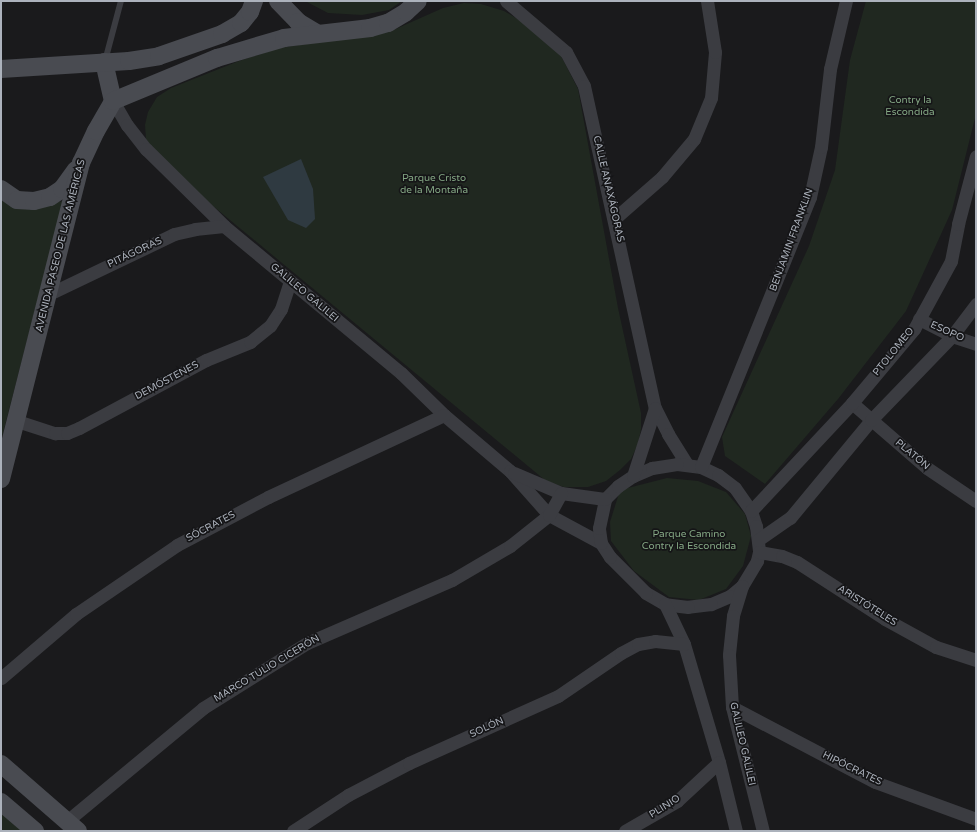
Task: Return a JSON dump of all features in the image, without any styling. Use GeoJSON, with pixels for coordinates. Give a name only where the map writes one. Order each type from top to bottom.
{"type":"FeatureCollection","features":[{"type":"Feature","properties":{"kind":"street"},"geometry":{"type":"LineString","coordinates":[[1,69],[129,61],[159,56],[222,34],[241,23],[250,12],[254,1]]}},
{"type":"Feature","properties":{"kind":"street"},"geometry":{"type":"LineString","coordinates":[[278,1],[298,22],[316,33]]}},
{"type":"Feature","properties":{"kind":"street"},"geometry":{"type":"LineString","coordinates":[[104,62],[113,101],[217,58],[284,38],[316,33],[370,28],[388,23],[406,12],[418,1]]}},
{"type":"Feature","properties":{"kind":"street","name":"CALLE ANAXÁGORAS"},"geometry":{"type":"LineString","coordinates":[[506,1],[566,52],[584,86],[654,408],[687,464]]}},
{"type":"Feature","properties":{"kind":"street"},"geometry":{"type":"LineString","coordinates":[[614,219],[662,177],[694,139],[711,98],[715,52],[707,1]]}},
{"type":"Feature","properties":{"kind":"street","name":"BENJAMIN FRANKLIN"},"geometry":{"type":"LineString","coordinates":[[701,467],[810,197],[821,147],[830,69],[846,1]]}},
{"type":"Feature","properties":{"kind":"street","name":"AVENIDA PASEO DE LAS AMÉRICAS"},"geometry":{"type":"LineString","coordinates":[[1,479],[17,421],[81,163],[96,131],[113,101]]}},
{"type":"Feature","properties":{"kind":"street","name":"GALILEO GALILEI"},"geometry":{"type":"LineString","coordinates":[[113,101],[127,125],[146,149],[224,226],[400,373],[444,415],[510,471],[548,515],[601,543]]}},
{"type":"Feature","properties":{"kind":"street","name":"PTOLOMEO"},"geometry":{"type":"LineString","coordinates":[[976,156],[976,178]]}},
{"type":"Feature","properties":{"kind":"street","name":"PTOLOMEO"},"geometry":{"type":"LineString","coordinates":[[751,511],[852,403],[914,329],[951,261],[958,224],[976,156]]}},
{"type":"Feature","properties":{"kind":"street"},"geometry":{"type":"LineString","coordinates":[[1,189],[17,200],[34,201],[50,197],[62,189],[81,163]]}},
{"type":"Feature","properties":{"kind":"street","name":"PITÁGORAS"},"geometry":{"type":"LineString","coordinates":[[49,294],[174,234],[195,229],[224,226]]}},
{"type":"Feature","properties":{"kind":"street","name":"DEMÓSTENES"},"geometry":{"type":"LineString","coordinates":[[17,421],[55,433],[67,433],[206,360],[250,342],[270,326],[280,309],[290,282]]}},
{"type":"Feature","properties":{"kind":"street"},"geometry":{"type":"LineString","coordinates":[[758,546],[790,518],[871,420],[952,336],[976,304]]}},
{"type":"Feature","properties":{"kind":"street","name":"ESOPO"},"geometry":{"type":"LineString","coordinates":[[919,320],[952,336],[976,344]]}},
{"type":"Feature","properties":{"kind":"street","name":"PLATÓN"},"geometry":{"type":"LineString","coordinates":[[852,403],[927,468],[976,500]]}},
{"type":"Feature","properties":{"kind":"street","name":"CALLE ANAXÁGORAS"},"geometry":{"type":"LineString","coordinates":[[633,476],[654,408]]}},
{"type":"Feature","properties":{"kind":"street","name":"SÓCRATES"},"geometry":{"type":"LineString","coordinates":[[1,678],[76,614],[177,545],[268,497],[444,415]]}},
{"type":"Feature","properties":{"kind":"street"},"geometry":{"type":"LineString","coordinates":[[687,464],[701,467],[718,475],[735,488],[751,511],[758,546],[757,561],[742,586],[730,596],[711,604],[688,607],[665,604],[646,593],[610,557],[601,543],[599,528],[605,499],[618,486],[633,476],[664,465],[687,464]]}},
{"type":"Feature","properties":{"kind":"street","name":"GALILEO GALILEI"},"geometry":{"type":"LineString","coordinates":[[510,471],[561,493],[605,499]]}},
{"type":"Feature","properties":{"kind":"street","name":"MARCO TULIO CICERÓN"},"geometry":{"type":"LineString","coordinates":[[72,826],[202,708],[307,643],[452,580],[510,546],[548,515],[561,493]]}},
{"type":"Feature","properties":{"kind":"street","name":"ARISTÓTELES"},"geometry":{"type":"LineString","coordinates":[[758,546],[797,562],[885,619],[936,647],[976,660]]}},
{"type":"Feature","properties":{"kind":"street","name":"GALILEO GALILEI"},"geometry":{"type":"LineString","coordinates":[[742,586],[733,616],[729,654],[732,707],[763,831]]}},
{"type":"Feature","properties":{"kind":"street"},"geometry":{"type":"LineString","coordinates":[[665,604],[684,644],[719,762],[736,831]]}},
{"type":"Feature","properties":{"kind":"street","name":"SOLÓN"},"geometry":{"type":"LineString","coordinates":[[293,831],[348,795],[409,763],[558,696],[626,650],[638,644],[656,641],[684,644]]}},
{"type":"Feature","properties":{"kind":"street","name":"HIPÓCRATES"},"geometry":{"type":"LineString","coordinates":[[732,707],[875,782],[976,819]]}},
{"type":"Feature","properties":{"kind":"street","name":"PLINIO"},"geometry":{"type":"LineString","coordinates":[[625,831],[677,801],[719,762]]}},
{"type":"Feature","properties":{"kind":"street"},"geometry":{"type":"LineString","coordinates":[[1,764],[72,826]]}},
{"type":"Feature","properties":{"kind":"street"},"geometry":{"type":"LineString","coordinates":[[1,802],[35,831]]}},
{"type":"Feature","properties":{"kind":"lane"},"geometry":{"type":"LineString","coordinates":[[104,62],[121,1]]}},
{"type":"Feature","properties":{"kind":"green space"},"geometry":{"type":"Polygon","coordinates":[[[305,1],[402,1],[389,10],[362,15],[328,13],[305,1]]]}},
{"type":"Feature","properties":{"kind":"green space","name":"Contry la Escondida"},"geometry":{"type":"Polygon","coordinates":[[[866,1],[976,1],[976,114],[952,210],[906,311],[838,399],[765,484],[725,456],[722,437],[809,246],[835,170],[850,60],[866,1]]]}},
{"type":"Feature","properties":{"kind":"green space","name":"Parque Cristo de la Montaña"},"geometry":{"type":"Polygon","coordinates":[[[464,3],[481,4],[504,11],[531,27],[558,50],[578,89],[618,308],[641,413],[641,429],[638,444],[631,459],[606,481],[588,487],[564,487],[546,481],[167,168],[146,139],[145,125],[148,112],[157,97],[171,88],[239,61],[279,48],[389,32],[443,8],[464,3]]]}},
{"type":"Feature","properties":{"kind":"green space"},"geometry":{"type":"Polygon","coordinates":[[[1,198],[34,207],[63,201],[1,441],[1,198]]]}},
{"type":"Feature","properties":{"kind":"green space","name":"Parque Camino Contry la Escondida"},"geometry":{"type":"Polygon","coordinates":[[[667,478],[698,481],[726,492],[745,514],[751,536],[743,566],[726,589],[699,600],[669,597],[634,571],[611,541],[610,522],[620,490],[667,478]]]}},
{"type":"Feature","properties":{"kind":"green space"},"geometry":{"type":"Polygon","coordinates":[[[1,811],[25,831],[1,831],[1,811]]]}},
{"type":"Feature","properties":{"kind":"shaded area"},"geometry":{"type":"Polygon","coordinates":[[[301,159],[313,189],[315,219],[306,228],[288,220],[263,177],[301,159]]]}}]}
